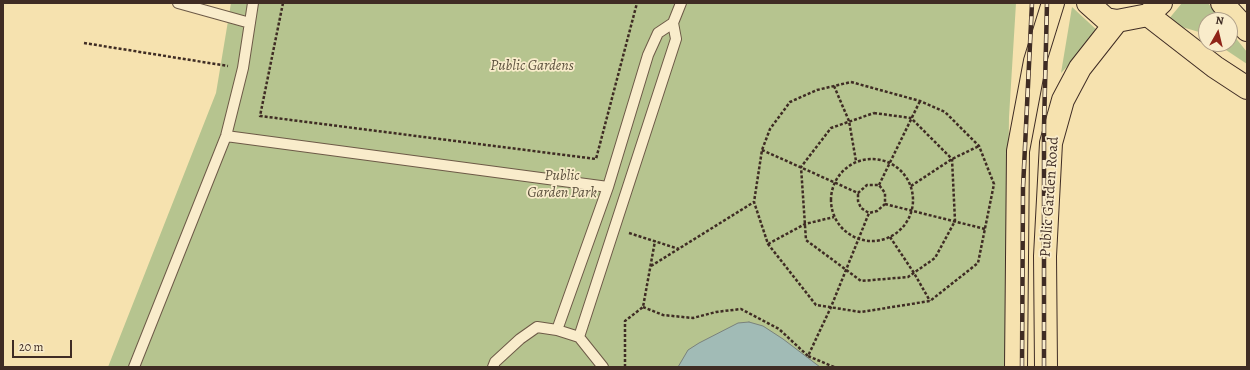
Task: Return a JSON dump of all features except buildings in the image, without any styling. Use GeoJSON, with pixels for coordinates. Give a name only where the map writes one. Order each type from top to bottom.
{"type":"FeatureCollection","features":[{"type":"Feature","properties":{"kind":"main road"},"geometry":{"type":"LineString","coordinates":[[1016,367],[1018,151],[1035,61],[1053,3]]}},
{"type":"Feature","properties":{"kind":"main road"},"geometry":{"type":"LineString","coordinates":[[1088,3],[1106,19],[1117,21],[1155,9],[1215,67],[1247,88]]}},
{"type":"Feature","properties":{"kind":"main road"},"geometry":{"type":"LineString","coordinates":[[1222,3],[1247,30]]}},
{"type":"Feature","properties":{"kind":"main road","name":"Public Garden Road"},"geometry":{"type":"LineString","coordinates":[[1046,367],[1045,256],[1052,143],[1066,93],[1080,68],[1117,21]]}},
{"type":"Feature","properties":{"kind":"lane"},"geometry":{"type":"LineString","coordinates":[[178,3],[250,24]]}},
{"type":"Feature","properties":{"kind":"lane"},"geometry":{"type":"LineString","coordinates":[[134,367],[226,136],[243,68],[253,3]]}},
{"type":"Feature","properties":{"kind":"lane"},"geometry":{"type":"LineString","coordinates":[[579,337],[613,228],[676,38],[673,23],[681,3]]}},
{"type":"Feature","properties":{"kind":"lane"},"geometry":{"type":"LineString","coordinates":[[557,330],[608,187],[648,55],[658,33],[673,23]]}},
{"type":"Feature","properties":{"kind":"lane"},"geometry":{"type":"LineString","coordinates":[[226,136],[608,187]]}},
{"type":"Feature","properties":{"kind":"lane"},"geometry":{"type":"LineString","coordinates":[[493,367],[495,362],[520,339],[537,327],[557,330],[579,337],[603,367]]}},
{"type":"Feature","properties":{"kind":"path"},"geometry":{"type":"LineString","coordinates":[[283,3],[260,116],[596,159],[637,3]]}},
{"type":"Feature","properties":{"kind":"path"},"geometry":{"type":"LineString","coordinates":[[84,43],[243,68]]}},
{"type":"Feature","properties":{"kind":"path"},"geometry":{"type":"LineString","coordinates":[[851,82],[920,102],[945,112],[978,146],[994,184],[978,263],[930,301],[861,312],[816,305],[768,244],[754,202],[762,150],[770,129],[790,102],[816,90],[834,86],[851,82]]}},
{"type":"Feature","properties":{"kind":"path"},"geometry":{"type":"LineString","coordinates":[[834,86],[849,122],[856,161]]}},
{"type":"Feature","properties":{"kind":"path"},"geometry":{"type":"LineString","coordinates":[[879,185],[883,180],[889,162],[920,102]]}},
{"type":"Feature","properties":{"kind":"path"},"geometry":{"type":"LineString","coordinates":[[874,112],[911,118],[952,159],[955,221],[935,258],[908,277],[861,281],[806,240],[801,167],[831,128],[874,112]]}},
{"type":"Feature","properties":{"kind":"path"},"geometry":{"type":"LineString","coordinates":[[911,186],[952,159],[978,146]]}},
{"type":"Feature","properties":{"kind":"path"},"geometry":{"type":"LineString","coordinates":[[762,150],[858,193]]}},
{"type":"Feature","properties":{"kind":"path"},"geometry":{"type":"LineString","coordinates":[[873,158],[889,162],[903,172],[911,186],[914,201],[908,220],[890,238],[872,241],[858,239],[841,228],[834,218],[830,200],[834,182],[841,171],[856,161],[873,158]]}},
{"type":"Feature","properties":{"kind":"path"},"geometry":{"type":"LineString","coordinates":[[867,185],[879,185],[886,193],[885,204],[877,212],[869,213],[861,208],[858,201],[858,193],[867,185]]}},
{"type":"Feature","properties":{"kind":"path"},"geometry":{"type":"LineString","coordinates":[[650,266],[754,202]]}},
{"type":"Feature","properties":{"kind":"path"},"geometry":{"type":"LineString","coordinates":[[885,204],[985,229]]}},
{"type":"Feature","properties":{"kind":"path"},"geometry":{"type":"LineString","coordinates":[[808,356],[831,307],[869,213]]}},
{"type":"Feature","properties":{"kind":"path"},"geometry":{"type":"LineString","coordinates":[[768,244],[805,224],[834,218]]}},
{"type":"Feature","properties":{"kind":"path"},"geometry":{"type":"LineString","coordinates":[[613,228],[679,249]]}},
{"type":"Feature","properties":{"kind":"path"},"geometry":{"type":"LineString","coordinates":[[890,238],[914,273],[930,301]]}},
{"type":"Feature","properties":{"kind":"path"},"geometry":{"type":"LineString","coordinates":[[625,367],[624,321],[643,307],[654,241]]}},
{"type":"Feature","properties":{"kind":"path"},"geometry":{"type":"LineString","coordinates":[[643,307],[663,316],[693,318],[716,312],[741,309],[779,329],[808,356],[834,367]]}},
{"type":"Feature","properties":{"kind":"green space","name":"Public Garden Park"},"geometry":{"type":"Polygon","coordinates":[[[231,3],[1016,3],[1009,117],[1006,343],[1004,367],[108,367],[216,93],[231,3]]]}},
{"type":"Feature","properties":{"kind":"green space"},"geometry":{"type":"Polygon","coordinates":[[[1182,3],[1208,3],[1215,12],[1198,12],[1198,32],[1172,24],[1168,20],[1182,3]]]}},
{"type":"Feature","properties":{"kind":"green space"},"geometry":{"type":"Polygon","coordinates":[[[1072,7],[1100,33],[1061,73],[1072,7]]]}},
{"type":"Feature","properties":{"kind":"green space"},"geometry":{"type":"Polygon","coordinates":[[[1238,41],[1247,52],[1247,64],[1229,52],[1238,52],[1238,41]]]}},
{"type":"Feature","properties":{"kind":"water"},"geometry":{"type":"Polygon","coordinates":[[[749,322],[763,326],[820,367],[678,367],[688,350],[699,343],[738,323],[749,322]]]}},
{"type":"Feature","properties":{"kind":"railway"},"geometry":{"type":"LineString","coordinates":[[1022,367],[1023,188],[1032,3]]}},
{"type":"Feature","properties":{"kind":"railway"},"geometry":{"type":"LineString","coordinates":[[1044,367],[1044,127],[1047,3]]}},
{"type":"Feature","properties":{"kind":"park label","name":"Public Gardens"},"geometry":{"type":"Point","coordinates":[532,66]}}]}
